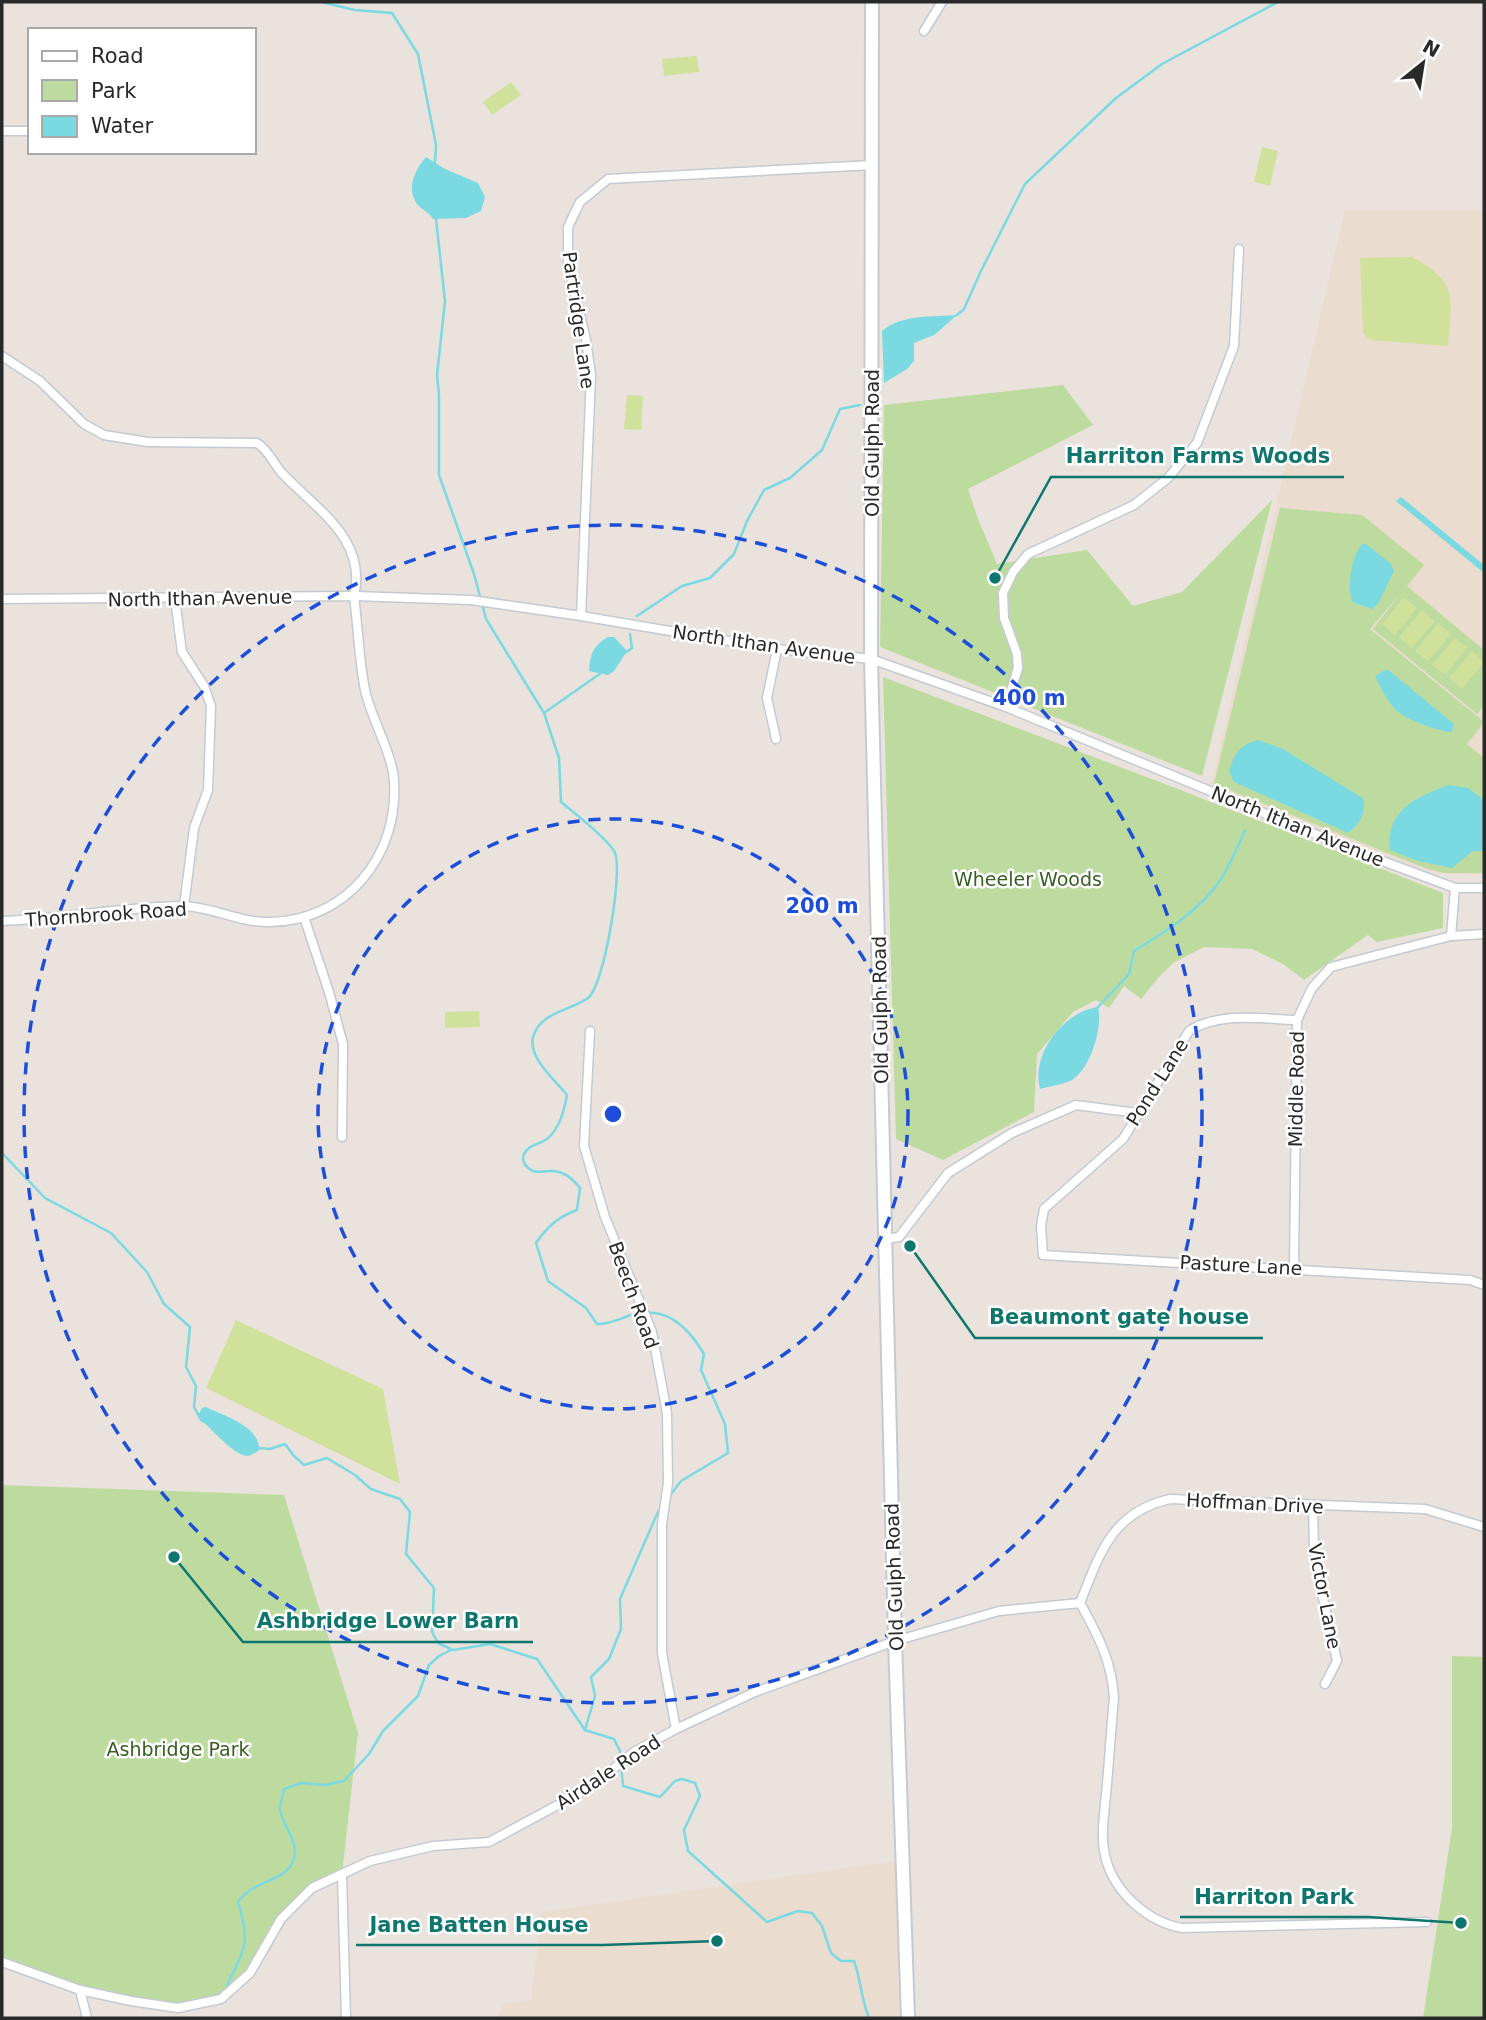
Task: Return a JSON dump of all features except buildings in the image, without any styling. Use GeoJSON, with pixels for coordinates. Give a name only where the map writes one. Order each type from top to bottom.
{"type":"FeatureCollection","features":[{"type":"Feature","properties":{"kind":"street","name":"Old Gulph Road"},"geometry":{"type":"LineString","coordinates":[[872,2],[871,659],[895,1641],[908,2018]]}},
{"type":"Feature","properties":{"kind":"street"},"geometry":{"type":"LineString","coordinates":[[924,32],[942,2]]}},
{"type":"Feature","properties":{"kind":"street"},"geometry":{"type":"LineString","coordinates":[[2,131],[28,131]]}},
{"type":"Feature","properties":{"kind":"street","name":"Partridge Lane"},"geometry":{"type":"LineString","coordinates":[[581,616],[591,375],[586,340],[568,264],[568,227],[579,202],[608,179],[873,165]]}},
{"type":"Feature","properties":{"kind":"street"},"geometry":{"type":"LineString","coordinates":[[1006,707],[1018,668],[1017,654],[1004,618],[1003,593],[1013,572],[1028,554],[1134,505],[1168,478],[1197,443],[1234,346],[1239,249]]}},
{"type":"Feature","properties":{"kind":"street","name":"Thornbrook Road"},"geometry":{"type":"LineString","coordinates":[[2,356],[40,381],[83,424],[104,435],[148,442],[257,443],[281,471],[337,525],[352,554],[365,691],[394,778],[394,808],[384,848],[373,865],[342,898],[304,917],[268,922],[184,906],[2,921]]}},
{"type":"Feature","properties":{"kind":"street","name":"North Ithan Avenue"},"geometry":{"type":"LineString","coordinates":[[2,599],[354,596],[471,600],[777,649],[871,659],[1006,707],[1455,888],[1484,888]]}},
{"type":"Feature","properties":{"kind":"street"},"geometry":{"type":"LineString","coordinates":[[175,599],[182,652],[204,685],[211,706],[208,790],[194,828],[184,906]]}},
{"type":"Feature","properties":{"kind":"street"},"geometry":{"type":"LineString","coordinates":[[776,739],[767,698],[777,649]]}},
{"type":"Feature","properties":{"kind":"street"},"geometry":{"type":"LineString","coordinates":[[1455,888],[1451,936],[1484,934]]}},
{"type":"Feature","properties":{"kind":"street"},"geometry":{"type":"LineString","coordinates":[[304,917],[343,1044],[342,1137]]}},
{"type":"Feature","properties":{"kind":"street","name":"Middle Road"},"geometry":{"type":"LineString","coordinates":[[1294,1268],[1297,1020],[1312,988],[1331,967],[1451,936]]}},
{"type":"Feature","properties":{"kind":"street","name":"Pond Lane"},"geometry":{"type":"LineString","coordinates":[[1044,1209],[1123,1139],[1189,1031],[1201,1023],[1222,1018],[1297,1020]]}},
{"type":"Feature","properties":{"kind":"street","name":"Beech Road"},"geometry":{"type":"LineString","coordinates":[[590,1031],[584,1146],[605,1217],[652,1332],[667,1413],[668,1483],[662,1524],[662,1653],[676,1729]]}},
{"type":"Feature","properties":{"kind":"street"},"geometry":{"type":"LineString","coordinates":[[886,1239],[899,1237],[948,1173],[1012,1133],[1076,1105],[1137,1113]]}},
{"type":"Feature","properties":{"kind":"street","name":"Pasture Lane"},"geometry":{"type":"LineString","coordinates":[[1044,1209],[1041,1226],[1043,1255],[1294,1268],[1470,1280],[1484,1285]]}},
{"type":"Feature","properties":{"kind":"street","name":"Hoffman Drive"},"geometry":{"type":"LineString","coordinates":[[1080,1603],[1099,1555],[1116,1527],[1136,1510],[1170,1499],[1425,1509],[1484,1527]]}},
{"type":"Feature","properties":{"kind":"street","name":"Victor Lane"},"geometry":{"type":"LineString","coordinates":[[1314,1506],[1314,1550],[1337,1661],[1325,1684]]}},
{"type":"Feature","properties":{"kind":"street"},"geometry":{"type":"LineString","coordinates":[[1080,1603],[1103,1645],[1113,1678],[1114,1698],[1103,1833],[1106,1859],[1114,1878],[1128,1898],[1164,1924],[1182,1928],[1427,1922]]}},
{"type":"Feature","properties":{"kind":"street","name":"Airdale Road"},"geometry":{"type":"LineString","coordinates":[[2,1962],[80,1990],[178,2008],[221,1999],[250,1973],[281,1919],[304,1895],[312,1888],[370,1861],[433,1846],[489,1842],[591,1787],[634,1752],[676,1729],[755,1692],[895,1641],[999,1611],[1080,1603]]}},
{"type":"Feature","properties":{"kind":"street"},"geometry":{"type":"LineString","coordinates":[[342,1874],[346,2018]]}},
{"type":"Feature","properties":{"kind":"street"},"geometry":{"type":"LineString","coordinates":[[80,1990],[87,2018]]}},
{"type":"Feature","properties":{"kind":"shaded area"},"geometry":{"type":"Polygon","coordinates":[[[1345,210],[1484,210],[1484,875],[1444,874],[1426,870],[1211,785],[1345,210]]]}},
{"type":"Feature","properties":{"kind":"shaded area"},"geometry":{"type":"Polygon","coordinates":[[[896,1861],[899,2018],[498,2018],[504,2004],[531,2000],[542,1912],[896,1861]]]}},
{"type":"Feature","properties":{"kind":"green space"},"geometry":{"type":"Polygon","coordinates":[[[697,56],[699,72],[664,76],[662,59],[697,56]]]}},
{"type":"Feature","properties":{"kind":"green space"},"geometry":{"type":"Polygon","coordinates":[[[511,82],[521,95],[492,115],[483,102],[511,82]]]}},
{"type":"Feature","properties":{"kind":"green space"},"geometry":{"type":"Polygon","coordinates":[[[1262,147],[1278,151],[1270,186],[1254,182],[1262,147]]]}},
{"type":"Feature","properties":{"kind":"green space"},"geometry":{"type":"Polygon","coordinates":[[[1412,257],[1438,275],[1449,293],[1451,315],[1448,346],[1370,340],[1363,333],[1360,258],[1412,257]]]}},
{"type":"Feature","properties":{"kind":"green space"},"geometry":{"type":"Polygon","coordinates":[[[1063,385],[1093,425],[968,489],[997,564],[1087,550],[1133,606],[1182,592],[1272,500],[1202,776],[880,647],[884,405],[1063,385]]]}},
{"type":"Feature","properties":{"kind":"green space"},"geometry":{"type":"Polygon","coordinates":[[[627,395],[643,396],[641,430],[624,429],[627,395]]]}},
{"type":"Feature","properties":{"kind":"green space"},"geometry":{"type":"Polygon","coordinates":[[[1280,508],[1362,515],[1424,565],[1407,586],[1484,650],[1484,706],[1477,714],[1373,629],[1400,594],[1370,629],[1484,722],[1467,744],[1484,758],[1484,873],[1444,873],[1425,868],[1214,784],[1280,508]]]}},
{"type":"Feature","properties":{"kind":"green space"},"geometry":{"type":"Polygon","coordinates":[[[1404,597],[1417,608],[1395,635],[1382,624],[1404,597]]]}},
{"type":"Feature","properties":{"kind":"green space"},"geometry":{"type":"Polygon","coordinates":[[[1422,610],[1435,621],[1412,648],[1399,637],[1422,610]]]}},
{"type":"Feature","properties":{"kind":"green space"},"geometry":{"type":"Polygon","coordinates":[[[1438,623],[1451,634],[1428,661],[1415,651],[1438,623]]]}},
{"type":"Feature","properties":{"kind":"green space"},"geometry":{"type":"Polygon","coordinates":[[[1455,638],[1467,648],[1445,675],[1432,665],[1455,638]]]}},
{"type":"Feature","properties":{"kind":"green space"},"geometry":{"type":"Polygon","coordinates":[[[1472,651],[1484,662],[1462,689],[1449,678],[1472,651]]]}},
{"type":"Feature","properties":{"kind":"green space","name":"Wheeler Woods"},"geometry":{"type":"Polygon","coordinates":[[[883,677],[1443,893],[1443,928],[1377,942],[1368,935],[1304,980],[1283,964],[1252,949],[1204,947],[1173,963],[1141,999],[1124,986],[1109,1008],[1096,1000],[1073,1012],[1037,1054],[1034,1112],[943,1160],[896,1139],[883,677]]]}},
{"type":"Feature","properties":{"kind":"green space"},"geometry":{"type":"Polygon","coordinates":[[[479,1011],[480,1027],[445,1028],[445,1012],[479,1011]]]}},
{"type":"Feature","properties":{"kind":"green space"},"geometry":{"type":"Polygon","coordinates":[[[236,1320],[383,1389],[400,1484],[206,1388],[236,1320]]]}},
{"type":"Feature","properties":{"kind":"green space","name":"Ashbridge Park"},"geometry":{"type":"Polygon","coordinates":[[[2,1485],[284,1495],[358,1733],[342,1874],[312,1888],[281,1919],[250,1973],[221,1999],[178,2008],[80,1990],[2,1962],[2,1485]]]}},
{"type":"Feature","properties":{"kind":"green space"},"geometry":{"type":"Polygon","coordinates":[[[1452,1656],[1484,1657],[1484,2018],[1423,2018],[1452,1828],[1452,1656]]]}},
{"type":"Feature","properties":{"kind":"water"},"geometry":{"type":"Polygon","coordinates":[[[426,157],[445,169],[478,183],[485,197],[481,211],[466,218],[433,219],[419,206],[412,186],[415,173],[426,157]]]}},
{"type":"Feature","properties":{"kind":"water"},"geometry":{"type":"Polygon","coordinates":[[[957,315],[934,335],[914,343],[914,361],[907,369],[884,383],[882,331],[908,319],[957,315]]]}},
{"type":"Feature","properties":{"kind":"water"},"geometry":{"type":"Polygon","coordinates":[[[1401,497],[1484,565],[1484,573],[1396,501],[1401,497]]]}},
{"type":"Feature","properties":{"kind":"water"},"geometry":{"type":"Polygon","coordinates":[[[1362,544],[1366,544],[1391,564],[1394,571],[1378,604],[1372,609],[1352,602],[1350,580],[1353,564],[1362,544]]]}},
{"type":"Feature","properties":{"kind":"water"},"geometry":{"type":"Polygon","coordinates":[[[608,637],[614,637],[627,651],[614,671],[608,675],[589,671],[593,651],[608,637]]]}},
{"type":"Feature","properties":{"kind":"water"},"geometry":{"type":"Polygon","coordinates":[[[1387,669],[1454,724],[1452,732],[1422,724],[1395,709],[1375,676],[1387,669]]]}},
{"type":"Feature","properties":{"kind":"water"},"geometry":{"type":"Polygon","coordinates":[[[1258,740],[1283,749],[1364,799],[1363,814],[1356,826],[1348,833],[1234,782],[1229,772],[1235,755],[1246,745],[1258,740]]]}},
{"type":"Feature","properties":{"kind":"water"},"geometry":{"type":"Polygon","coordinates":[[[1449,785],[1468,788],[1484,800],[1484,851],[1473,851],[1452,868],[1418,861],[1390,850],[1390,836],[1398,815],[1415,800],[1449,785]]]}},
{"type":"Feature","properties":{"kind":"water"},"geometry":{"type":"Polygon","coordinates":[[[1098,1007],[1097,1036],[1085,1066],[1072,1080],[1040,1089],[1040,1062],[1052,1037],[1073,1017],[1098,1007]]]}},
{"type":"Feature","properties":{"kind":"water"},"geometry":{"type":"Polygon","coordinates":[[[206,1407],[247,1428],[254,1434],[259,1450],[245,1456],[219,1438],[198,1416],[202,1408],[206,1407]]]}},
{"type":"Feature","properties":{"kind":"waterway"},"geometry":{"type":"LineString","coordinates":[[321,2],[355,10],[392,13],[418,54],[436,145],[435,163]]}},
{"type":"Feature","properties":{"kind":"waterway"},"geometry":{"type":"LineString","coordinates":[[957,315],[964,309],[1025,184],[1116,98],[1162,64],[1278,2]]}},
{"type":"Feature","properties":{"kind":"waterway"},"geometry":{"type":"LineString","coordinates":[[436,219],[445,301],[437,375],[439,475],[474,574],[486,619],[544,713],[559,758],[561,802],[612,847],[617,864],[614,905],[606,952],[594,989],[588,998],[542,1022],[533,1037],[538,1061],[567,1095],[555,1130],[547,1139],[526,1151],[524,1162],[535,1172],[563,1173],[580,1188],[577,1210],[554,1223],[536,1243],[548,1281],[586,1308],[597,1324],[610,1323],[641,1313],[663,1315],[682,1326],[704,1354],[701,1370],[725,1424],[728,1453],[681,1481],[668,1498]]}},
{"type":"Feature","properties":{"kind":"waterway"},"geometry":{"type":"LineString","coordinates":[[637,616],[682,586],[710,578],[734,554],[747,521],[764,490],[790,478],[822,450],[840,409],[860,405]]}},
{"type":"Feature","properties":{"kind":"waterway"},"geometry":{"type":"LineString","coordinates":[[625,653],[632,648],[630,634]]}},
{"type":"Feature","properties":{"kind":"waterway"},"geometry":{"type":"LineString","coordinates":[[544,713],[601,673]]}},
{"type":"Feature","properties":{"kind":"waterway"},"geometry":{"type":"LineString","coordinates":[[1098,1007],[1129,974],[1134,951],[1182,920],[1213,890],[1228,867],[1245,830]]}},
{"type":"Feature","properties":{"kind":"waterway"},"geometry":{"type":"LineString","coordinates":[[2,1153],[45,1198],[111,1233],[147,1272],[164,1304],[190,1327],[186,1367],[196,1386],[194,1407],[201,1420],[206,1423]]}},
{"type":"Feature","properties":{"kind":"waterway"},"geometry":{"type":"LineString","coordinates":[[259,1448],[270,1449],[285,1444],[304,1465],[327,1458],[355,1475],[371,1489],[400,1499],[410,1512],[406,1554],[434,1588],[432,1632],[438,1643],[453,1650],[490,1644],[537,1659],[585,1730],[614,1739],[620,1751],[623,1786],[660,1797],[675,1781],[682,1779],[695,1783],[700,1796],[684,1830],[688,1851],[767,1922],[798,1911],[812,1913],[822,1926],[831,1953],[841,1961],[854,1961],[869,2018]]}},
{"type":"Feature","properties":{"kind":"waterway"},"geometry":{"type":"LineString","coordinates":[[585,1730],[595,1696],[591,1677],[609,1659],[621,1629],[620,1599],[662,1506]]}},
{"type":"Feature","properties":{"kind":"waterway"},"geometry":{"type":"LineString","coordinates":[[227,1985],[244,1945],[244,1927],[238,1902],[251,1890],[281,1875],[292,1864],[295,1856],[293,1842],[281,1814],[284,1789],[301,1783],[325,1785],[344,1781],[369,1754],[383,1731],[418,1696],[429,1665],[451,1650]]}},
{"type":"Feature","properties":{"kind":"place","name":"Harriton Farms Woods"},"geometry":{"type":"Point","coordinates":[995,578]}},
{"type":"Feature","properties":{"kind":"place","name":"Beaumont gate house"},"geometry":{"type":"Point","coordinates":[910,1246]}},
{"type":"Feature","properties":{"kind":"place","name":"Ashbridge Lower Barn"},"geometry":{"type":"Point","coordinates":[174,1557]}},
{"type":"Feature","properties":{"kind":"place","name":"Harriton Park"},"geometry":{"type":"Point","coordinates":[1461,1923]}},
{"type":"Feature","properties":{"kind":"place","name":"Jane Batten House"},"geometry":{"type":"Point","coordinates":[717,1941]}}]}
